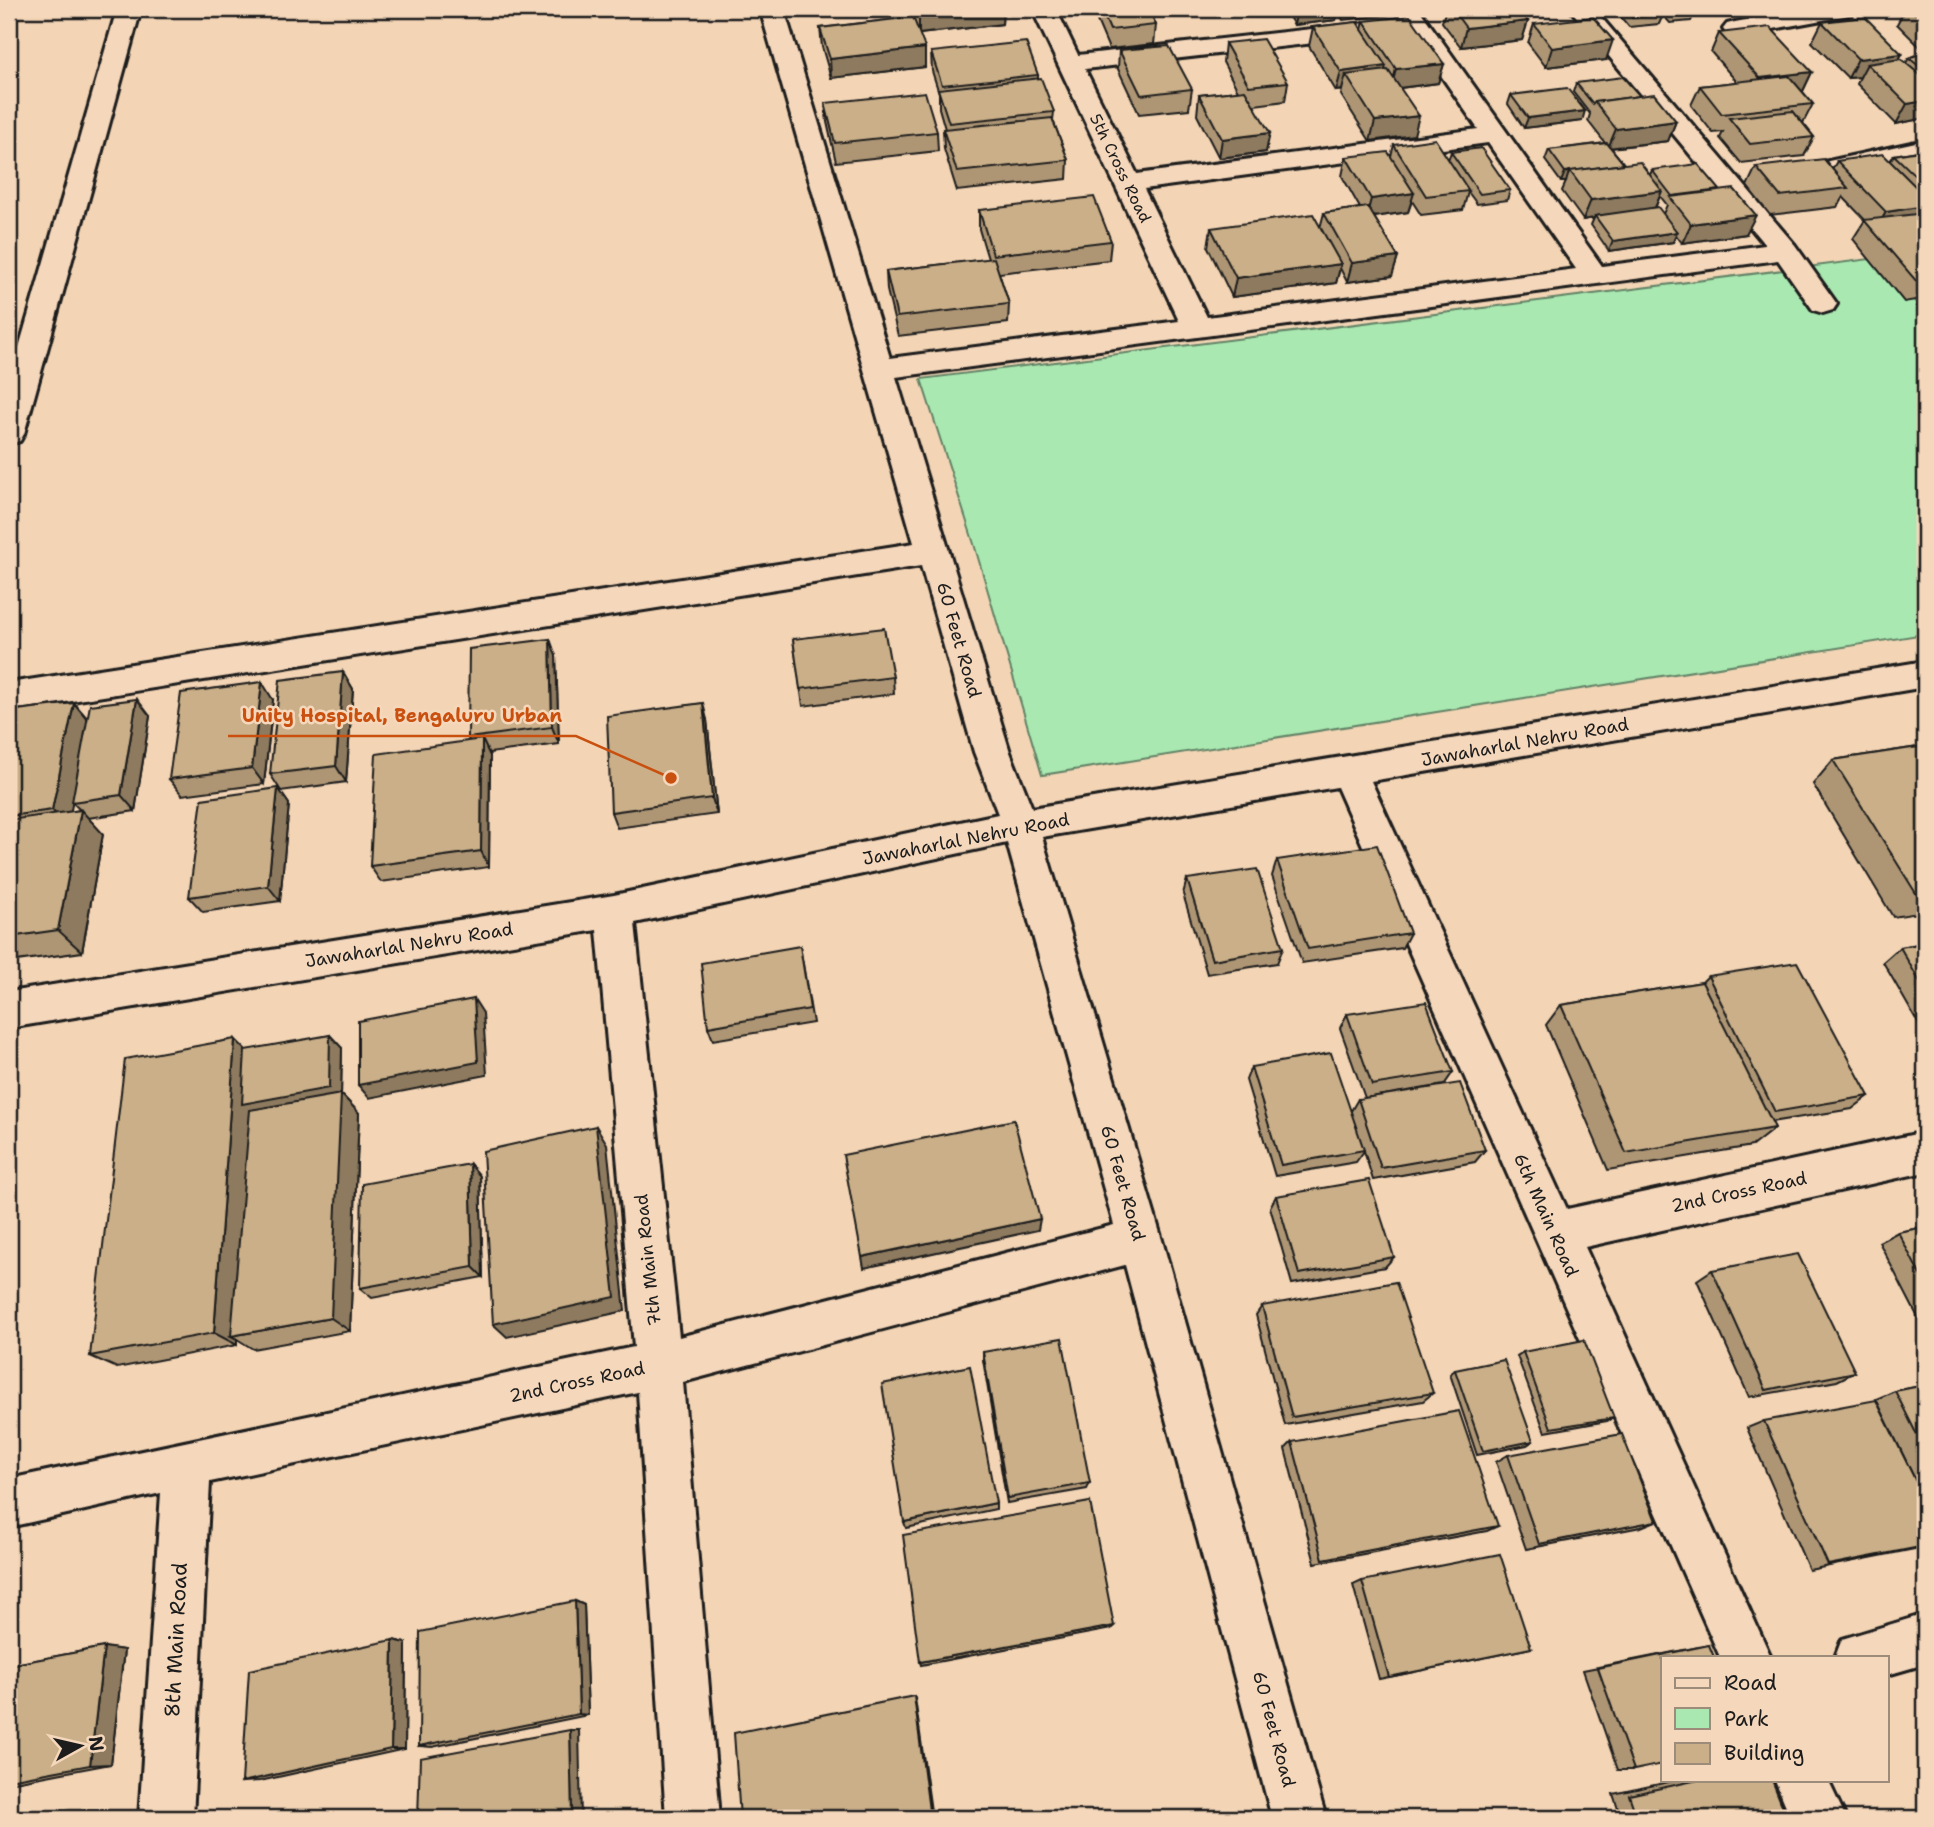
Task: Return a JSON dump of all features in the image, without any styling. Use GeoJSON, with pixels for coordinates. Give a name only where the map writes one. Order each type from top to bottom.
{"type":"FeatureCollection","features":[{"type":"Feature","properties":{"kind":"street"},"geometry":{"type":"LineString","coordinates":[[9,434],[129,9]]}},
{"type":"Feature","properties":{"kind":"street","name":"60 Feet Road"},"geometry":{"type":"LineString","coordinates":[[772,9],[992,752],[1020,825],[1140,1240],[1299,1818]]}},
{"type":"Feature","properties":{"kind":"street","name":"5th Cross Road"},"geometry":{"type":"LineString","coordinates":[[1045,9],[1197,327]]}},
{"type":"Feature","properties":{"kind":"street"},"geometry":{"type":"LineString","coordinates":[[1582,9],[1785,251],[1823,304]]}},
{"type":"Feature","properties":{"kind":"street"},"geometry":{"type":"LineString","coordinates":[[1735,29],[1844,9]]}},
{"type":"Feature","properties":{"kind":"street"},"geometry":{"type":"LineString","coordinates":[[1071,63],[1412,16],[1594,275]]}},
{"type":"Feature","properties":{"kind":"street"},"geometry":{"type":"LineString","coordinates":[[1128,183],[1496,134]]}},
{"type":"Feature","properties":{"kind":"street"},"geometry":{"type":"LineString","coordinates":[[1833,168],[1925,148]]}},
{"type":"Feature","properties":{"kind":"street"},"geometry":{"type":"LineString","coordinates":[[879,369],[1785,251]]}},
{"type":"Feature","properties":{"kind":"street"},"geometry":{"type":"LineString","coordinates":[[9,697],[934,552]]}},
{"type":"Feature","properties":{"kind":"street","name":"Jawaharlal Nehru Road"},"geometry":{"type":"LineString","coordinates":[[9,1010],[614,911],[1020,825],[1925,674]]}},
{"type":"Feature","properties":{"kind":"street","name":"6th Main Road"},"geometry":{"type":"LineString","coordinates":[[1349,772],[1553,1233],[1746,1656]]}},
{"type":"Feature","properties":{"kind":"street","name":"7th Main Road"},"geometry":{"type":"LineString","coordinates":[[614,911],[659,1365],[693,1818]]}},
{"type":"Feature","properties":{"kind":"street","name":"2nd Cross Road"},"geometry":{"type":"LineString","coordinates":[[1553,1233],[1925,1152]]}},
{"type":"Feature","properties":{"kind":"street","name":"2nd Cross Road"},"geometry":{"type":"LineString","coordinates":[[9,1503],[187,1463],[659,1365],[1140,1240]]}},
{"type":"Feature","properties":{"kind":"street","name":"8th Main Road"},"geometry":{"type":"LineString","coordinates":[[166,1818],[187,1463]]}},
{"type":"Feature","properties":{"kind":"street"},"geometry":{"type":"LineString","coordinates":[[1864,1656],[1925,1639]]}},
{"type":"Feature","properties":{"kind":"street"},"geometry":{"type":"LineString","coordinates":[[1802,1782],[1819,1818]]}},
{"type":"Feature","properties":{"kind":"green space"},"geometry":{"type":"Polygon","coordinates":[[[1870,259],[1925,311],[1925,634],[1042,775],[974,544],[921,379],[1870,259]]]}},
{"type":"Feature","properties":{"kind":"building"},"geometry":{"type":"Polygon","coordinates":[[[917,9],[969,9],[919,15],[917,9]]]}},
{"type":"Feature","properties":{"kind":"building"},"geometry":{"type":"Polygon","coordinates":[[[1101,9],[1149,9],[1156,25],[1110,30],[1101,9]]]}},
{"type":"Feature","properties":{"kind":"building"},"geometry":{"type":"Polygon","coordinates":[[[1452,9],[1518,9],[1528,21],[1466,28],[1452,9]]]}},
{"type":"Feature","properties":{"kind":"building"},"geometry":{"type":"Polygon","coordinates":[[[1625,9],[1659,9],[1663,14],[1632,18],[1625,9]]]}},
{"type":"Feature","properties":{"kind":"building"},"geometry":{"type":"Polygon","coordinates":[[[1670,9],[1693,9],[1695,11],[1674,14],[1670,9]]]}},
{"type":"Feature","properties":{"kind":"building"},"geometry":{"type":"Polygon","coordinates":[[[1911,9],[1925,9],[1925,23],[1911,9]]]}},
{"type":"Feature","properties":{"kind":"building"},"geometry":{"type":"Polygon","coordinates":[[[1410,16],[1444,64],[1396,69],[1364,21],[1410,16]]]}},
{"type":"Feature","properties":{"kind":"building"},"geometry":{"type":"Polygon","coordinates":[[[913,17],[925,48],[830,59],[820,28],[913,17]]]}},
{"type":"Feature","properties":{"kind":"building"},"geometry":{"type":"Polygon","coordinates":[[[1593,17],[1613,40],[1552,48],[1534,24],[1593,17]]]}},
{"type":"Feature","properties":{"kind":"building"},"geometry":{"type":"Polygon","coordinates":[[[1865,17],[1902,54],[1858,59],[1822,22],[1865,17]]]}},
{"type":"Feature","properties":{"kind":"building"},"geometry":{"type":"Polygon","coordinates":[[[1357,22],[1386,66],[1341,72],[1313,27],[1357,22]]]}},
{"type":"Feature","properties":{"kind":"building"},"geometry":{"type":"Polygon","coordinates":[[[1770,27],[1812,72],[1760,78],[1719,33],[1770,27]]]}},
{"type":"Feature","properties":{"kind":"building"},"geometry":{"type":"Polygon","coordinates":[[[1263,39],[1288,82],[1249,86],[1225,43],[1263,39]]]}},
{"type":"Feature","properties":{"kind":"building"},"geometry":{"type":"Polygon","coordinates":[[[1026,42],[1038,75],[942,85],[931,52],[1026,42]]]}},
{"type":"Feature","properties":{"kind":"building"},"geometry":{"type":"Polygon","coordinates":[[[1169,46],[1192,89],[1141,95],[1119,50],[1169,46]]]}},
{"type":"Feature","properties":{"kind":"building"},"geometry":{"type":"Polygon","coordinates":[[[1925,52],[1925,71],[1909,58],[1925,52]]]}},
{"type":"Feature","properties":{"kind":"building"},"geometry":{"type":"Polygon","coordinates":[[[1901,59],[1925,79],[1925,101],[1907,104],[1867,64],[1901,59]]]}},
{"type":"Feature","properties":{"kind":"building"},"geometry":{"type":"Polygon","coordinates":[[[1388,70],[1419,116],[1375,121],[1346,75],[1388,70]]]}},
{"type":"Feature","properties":{"kind":"building"},"geometry":{"type":"Polygon","coordinates":[[[1789,76],[1813,104],[1722,114],[1700,86],[1789,76]]]}},
{"type":"Feature","properties":{"kind":"building"},"geometry":{"type":"Polygon","coordinates":[[[1623,77],[1640,96],[1593,104],[1576,83],[1623,77]]]}},
{"type":"Feature","properties":{"kind":"building"},"geometry":{"type":"Polygon","coordinates":[[[1041,78],[1054,112],[949,123],[938,89],[1041,78]]]}},
{"type":"Feature","properties":{"kind":"building"},"geometry":{"type":"Polygon","coordinates":[[[1567,88],[1585,111],[1528,118],[1511,95],[1567,88]]]}},
{"type":"Feature","properties":{"kind":"building"},"geometry":{"type":"Polygon","coordinates":[[[1245,90],[1270,133],[1222,139],[1199,95],[1245,90]]]}},
{"type":"Feature","properties":{"kind":"building"},"geometry":{"type":"Polygon","coordinates":[[[925,92],[937,132],[835,143],[825,103],[925,92]]]}},
{"type":"Feature","properties":{"kind":"building"},"geometry":{"type":"Polygon","coordinates":[[[1654,94],[1676,121],[1616,129],[1595,102],[1654,94]]]}},
{"type":"Feature","properties":{"kind":"building"},"geometry":{"type":"Polygon","coordinates":[[[1793,111],[1814,137],[1750,144],[1729,118],[1793,111]]]}},
{"type":"Feature","properties":{"kind":"building"},"geometry":{"type":"Polygon","coordinates":[[[1052,118],[1068,160],[957,172],[943,129],[1052,118]]]}},
{"type":"Feature","properties":{"kind":"building"},"geometry":{"type":"Polygon","coordinates":[[[1435,139],[1469,191],[1426,196],[1394,145],[1435,139]]]}},
{"type":"Feature","properties":{"kind":"building"},"geometry":{"type":"Polygon","coordinates":[[[1607,143],[1624,164],[1565,172],[1549,150],[1607,143]]]}},
{"type":"Feature","properties":{"kind":"building"},"geometry":{"type":"Polygon","coordinates":[[[1481,148],[1510,190],[1480,194],[1451,152],[1481,148]]]}},
{"type":"Feature","properties":{"kind":"building"},"geometry":{"type":"Polygon","coordinates":[[[1925,150],[1925,185],[1894,155],[1925,150]]]}},
{"type":"Feature","properties":{"kind":"building"},"geometry":{"type":"Polygon","coordinates":[[[1388,152],[1414,193],[1371,199],[1346,157],[1388,152]]]}},
{"type":"Feature","properties":{"kind":"building"},"geometry":{"type":"Polygon","coordinates":[[[1883,154],[1925,196],[1925,206],[1886,212],[1837,161],[1883,154]]]}},
{"type":"Feature","properties":{"kind":"building"},"geometry":{"type":"Polygon","coordinates":[[[1824,159],[1848,188],[1780,196],[1756,167],[1824,159]]]}},
{"type":"Feature","properties":{"kind":"building"},"geometry":{"type":"Polygon","coordinates":[[[1640,162],[1662,191],[1591,200],[1570,171],[1640,162]]]}},
{"type":"Feature","properties":{"kind":"building"},"geometry":{"type":"Polygon","coordinates":[[[1698,164],[1720,190],[1672,196],[1652,170],[1698,164]]]}},
{"type":"Feature","properties":{"kind":"building"},"geometry":{"type":"Polygon","coordinates":[[[1734,189],[1756,215],[1691,224],[1670,197],[1734,189]]]}},
{"type":"Feature","properties":{"kind":"building"},"geometry":{"type":"Polygon","coordinates":[[[1094,197],[1111,241],[993,255],[979,210],[1094,197]]]}},
{"type":"Feature","properties":{"kind":"building"},"geometry":{"type":"Polygon","coordinates":[[[1368,207],[1398,257],[1352,263],[1324,213],[1368,207]]]}},
{"type":"Feature","properties":{"kind":"building"},"geometry":{"type":"Polygon","coordinates":[[[1658,207],[1677,232],[1613,241],[1595,216],[1658,207]]]}},
{"type":"Feature","properties":{"kind":"building"},"geometry":{"type":"Polygon","coordinates":[[[1925,213],[1925,281],[1917,282],[1864,220],[1925,213]]]}},
{"type":"Feature","properties":{"kind":"building"},"geometry":{"type":"Polygon","coordinates":[[[1313,214],[1341,264],[1236,278],[1211,228],[1313,214]]]}},
{"type":"Feature","properties":{"kind":"building"},"geometry":{"type":"Polygon","coordinates":[[[994,258],[1009,304],[897,317],[886,271],[994,258]]]}},
{"type":"Feature","properties":{"kind":"building"},"geometry":{"type":"Polygon","coordinates":[[[884,628],[893,677],[800,689],[793,639],[884,628]]]}},
{"type":"Feature","properties":{"kind":"building"},"geometry":{"type":"Polygon","coordinates":[[[550,639],[552,727],[468,738],[469,649],[550,639]]]}},
{"type":"Feature","properties":{"kind":"building"},"geometry":{"type":"Polygon","coordinates":[[[343,672],[336,766],[270,774],[280,680],[343,672]]]}},
{"type":"Feature","properties":{"kind":"building"},"geometry":{"type":"Polygon","coordinates":[[[262,682],[252,768],[169,779],[181,693],[262,682]]]}},
{"type":"Feature","properties":{"kind":"building"},"geometry":{"type":"Polygon","coordinates":[[[137,699],[121,795],[72,802],[90,705],[137,699]]]}},
{"type":"Feature","properties":{"kind":"building"},"geometry":{"type":"Polygon","coordinates":[[[74,703],[52,810],[9,816],[9,711],[74,703]]]}},
{"type":"Feature","properties":{"kind":"building"},"geometry":{"type":"Polygon","coordinates":[[[703,703],[712,798],[611,812],[607,716],[703,703]]]}},
{"type":"Feature","properties":{"kind":"building"},"geometry":{"type":"Polygon","coordinates":[[[482,739],[481,851],[370,866],[376,754],[482,739]]]}},
{"type":"Feature","properties":{"kind":"building"},"geometry":{"type":"Polygon","coordinates":[[[1925,746],[1925,894],[1917,895],[1833,760],[1925,746]]]}},
{"type":"Feature","properties":{"kind":"building"},"geometry":{"type":"Polygon","coordinates":[[[278,788],[268,886],[189,897],[202,799],[278,788]]]}},
{"type":"Feature","properties":{"kind":"building"},"geometry":{"type":"Polygon","coordinates":[[[81,810],[58,930],[9,937],[9,820],[81,810]]]}},
{"type":"Feature","properties":{"kind":"building"},"geometry":{"type":"Polygon","coordinates":[[[1377,845],[1410,933],[1308,949],[1277,860],[1377,845]]]}},
{"type":"Feature","properties":{"kind":"building"},"geometry":{"type":"Polygon","coordinates":[[[1257,869],[1283,948],[1212,960],[1187,879],[1257,869]]]}},
{"type":"Feature","properties":{"kind":"building"},"geometry":{"type":"Polygon","coordinates":[[[1925,943],[1925,991],[1900,947],[1925,943]]]}},
{"type":"Feature","properties":{"kind":"building"},"geometry":{"type":"Polygon","coordinates":[[[800,946],[810,1009],[708,1027],[701,963],[800,946]]]}},
{"type":"Feature","properties":{"kind":"building"},"geometry":{"type":"Polygon","coordinates":[[[1797,962],[1869,1096],[1775,1112],[1708,976],[1797,962]]]}},
{"type":"Feature","properties":{"kind":"building"},"geometry":{"type":"Polygon","coordinates":[[[1702,982],[1775,1128],[1626,1153],[1561,1005],[1702,982]]]}},
{"type":"Feature","properties":{"kind":"building"},"geometry":{"type":"Polygon","coordinates":[[[474,999],[478,1062],[358,1085],[358,1021],[474,999]]]}},
{"type":"Feature","properties":{"kind":"building"},"geometry":{"type":"Polygon","coordinates":[[[1426,1002],[1453,1072],[1372,1085],[1347,1014],[1426,1002]]]}},
{"type":"Feature","properties":{"kind":"building"},"geometry":{"type":"Polygon","coordinates":[[[330,1035],[329,1088],[242,1104],[245,1050],[330,1035]]]}},
{"type":"Feature","properties":{"kind":"building"},"geometry":{"type":"Polygon","coordinates":[[[235,1039],[214,1333],[90,1356],[125,1059],[235,1039]]]}},
{"type":"Feature","properties":{"kind":"building"},"geometry":{"type":"Polygon","coordinates":[[[1331,1053],[1364,1150],[1281,1165],[1251,1067],[1331,1053]]]}},
{"type":"Feature","properties":{"kind":"building"},"geometry":{"type":"Polygon","coordinates":[[[1460,1083],[1485,1150],[1381,1168],[1358,1099],[1460,1083]]]}},
{"type":"Feature","properties":{"kind":"building"},"geometry":{"type":"Polygon","coordinates":[[[341,1094],[331,1318],[231,1336],[250,1110],[341,1094]]]}},
{"type":"Feature","properties":{"kind":"building"},"geometry":{"type":"Polygon","coordinates":[[[1014,1120],[1040,1219],[862,1257],[843,1155],[1014,1120]]]}},
{"type":"Feature","properties":{"kind":"building"},"geometry":{"type":"Polygon","coordinates":[[[596,1126],[615,1297],[493,1324],[483,1151],[596,1126]]]}},
{"type":"Feature","properties":{"kind":"building"},"geometry":{"type":"Polygon","coordinates":[[[470,1164],[473,1267],[360,1288],[362,1184],[470,1164]]]}},
{"type":"Feature","properties":{"kind":"building"},"geometry":{"type":"Polygon","coordinates":[[[1369,1180],[1394,1257],[1299,1274],[1276,1196],[1369,1180]]]}},
{"type":"Feature","properties":{"kind":"building"},"geometry":{"type":"Polygon","coordinates":[[[1925,1227],[1925,1284],[1898,1232],[1925,1227]]]}},
{"type":"Feature","properties":{"kind":"building"},"geometry":{"type":"Polygon","coordinates":[[[1798,1254],[1855,1372],[1766,1390],[1712,1270],[1798,1254]]]}},
{"type":"Feature","properties":{"kind":"building"},"geometry":{"type":"Polygon","coordinates":[[[1396,1282],[1433,1393],[1292,1417],[1262,1306],[1396,1282]]]}},
{"type":"Feature","properties":{"kind":"building"},"geometry":{"type":"Polygon","coordinates":[[[1062,1338],[1090,1483],[1008,1498],[983,1352],[1062,1338]]]}},
{"type":"Feature","properties":{"kind":"building"},"geometry":{"type":"Polygon","coordinates":[[[1584,1340],[1614,1418],[1551,1428],[1523,1352],[1584,1340]]]}},
{"type":"Feature","properties":{"kind":"building"},"geometry":{"type":"Polygon","coordinates":[[[1504,1360],[1533,1441],[1483,1451],[1455,1370],[1504,1360]]]}},
{"type":"Feature","properties":{"kind":"building"},"geometry":{"type":"Polygon","coordinates":[[[970,1366],[996,1503],[904,1522],[882,1384],[970,1366]]]}},
{"type":"Feature","properties":{"kind":"building"},"geometry":{"type":"Polygon","coordinates":[[[1925,1385],[1925,1451],[1895,1391],[1925,1385]]]}},
{"type":"Feature","properties":{"kind":"building"},"geometry":{"type":"Polygon","coordinates":[[[1876,1400],[1925,1500],[1925,1546],[1828,1565],[1764,1421],[1876,1400]]]}},
{"type":"Feature","properties":{"kind":"building"},"geometry":{"type":"Polygon","coordinates":[[[1459,1411],[1498,1526],[1323,1559],[1292,1442],[1459,1411]]]}},
{"type":"Feature","properties":{"kind":"building"},"geometry":{"type":"Polygon","coordinates":[[[1622,1434],[1656,1521],[1539,1544],[1508,1455],[1622,1434]]]}},
{"type":"Feature","properties":{"kind":"building"},"geometry":{"type":"Polygon","coordinates":[[[1090,1502],[1114,1626],[920,1662],[903,1535],[1090,1502]]]}},
{"type":"Feature","properties":{"kind":"building"},"geometry":{"type":"Polygon","coordinates":[[[1500,1554],[1531,1648],[1389,1677],[1362,1581],[1500,1554]]]}},
{"type":"Feature","properties":{"kind":"building"},"geometry":{"type":"Polygon","coordinates":[[[575,1601],[579,1714],[419,1746],[420,1632],[575,1601]]]}},
{"type":"Feature","properties":{"kind":"building"},"geometry":{"type":"Polygon","coordinates":[[[393,1640],[391,1749],[242,1782],[249,1670],[393,1640]]]}},
{"type":"Feature","properties":{"kind":"building"},"geometry":{"type":"Polygon","coordinates":[[[1709,1645],[1714,1656],[1661,1656],[1661,1764],[1634,1770],[1598,1668],[1709,1645]]]}},
{"type":"Feature","properties":{"kind":"building"},"geometry":{"type":"Polygon","coordinates":[[[104,1647],[90,1765],[9,1780],[9,1665],[104,1647]]]}},
{"type":"Feature","properties":{"kind":"building"},"geometry":{"type":"Polygon","coordinates":[[[914,1696],[930,1818],[740,1818],[734,1733],[914,1696]]]}},
{"type":"Feature","properties":{"kind":"building"},"geometry":{"type":"Polygon","coordinates":[[[570,1730],[572,1818],[418,1818],[420,1758],[570,1730]]]}},
{"type":"Feature","properties":{"kind":"building"},"geometry":{"type":"Polygon","coordinates":[[[1689,1782],[1773,1782],[1787,1818],[1637,1818],[1629,1795],[1689,1782]]]}},
{"type":"Feature","properties":{"kind":"place","name":"Unity Hospital, Bengaluru Urban"},"geometry":{"type":"Point","coordinates":[671,778]}}]}
